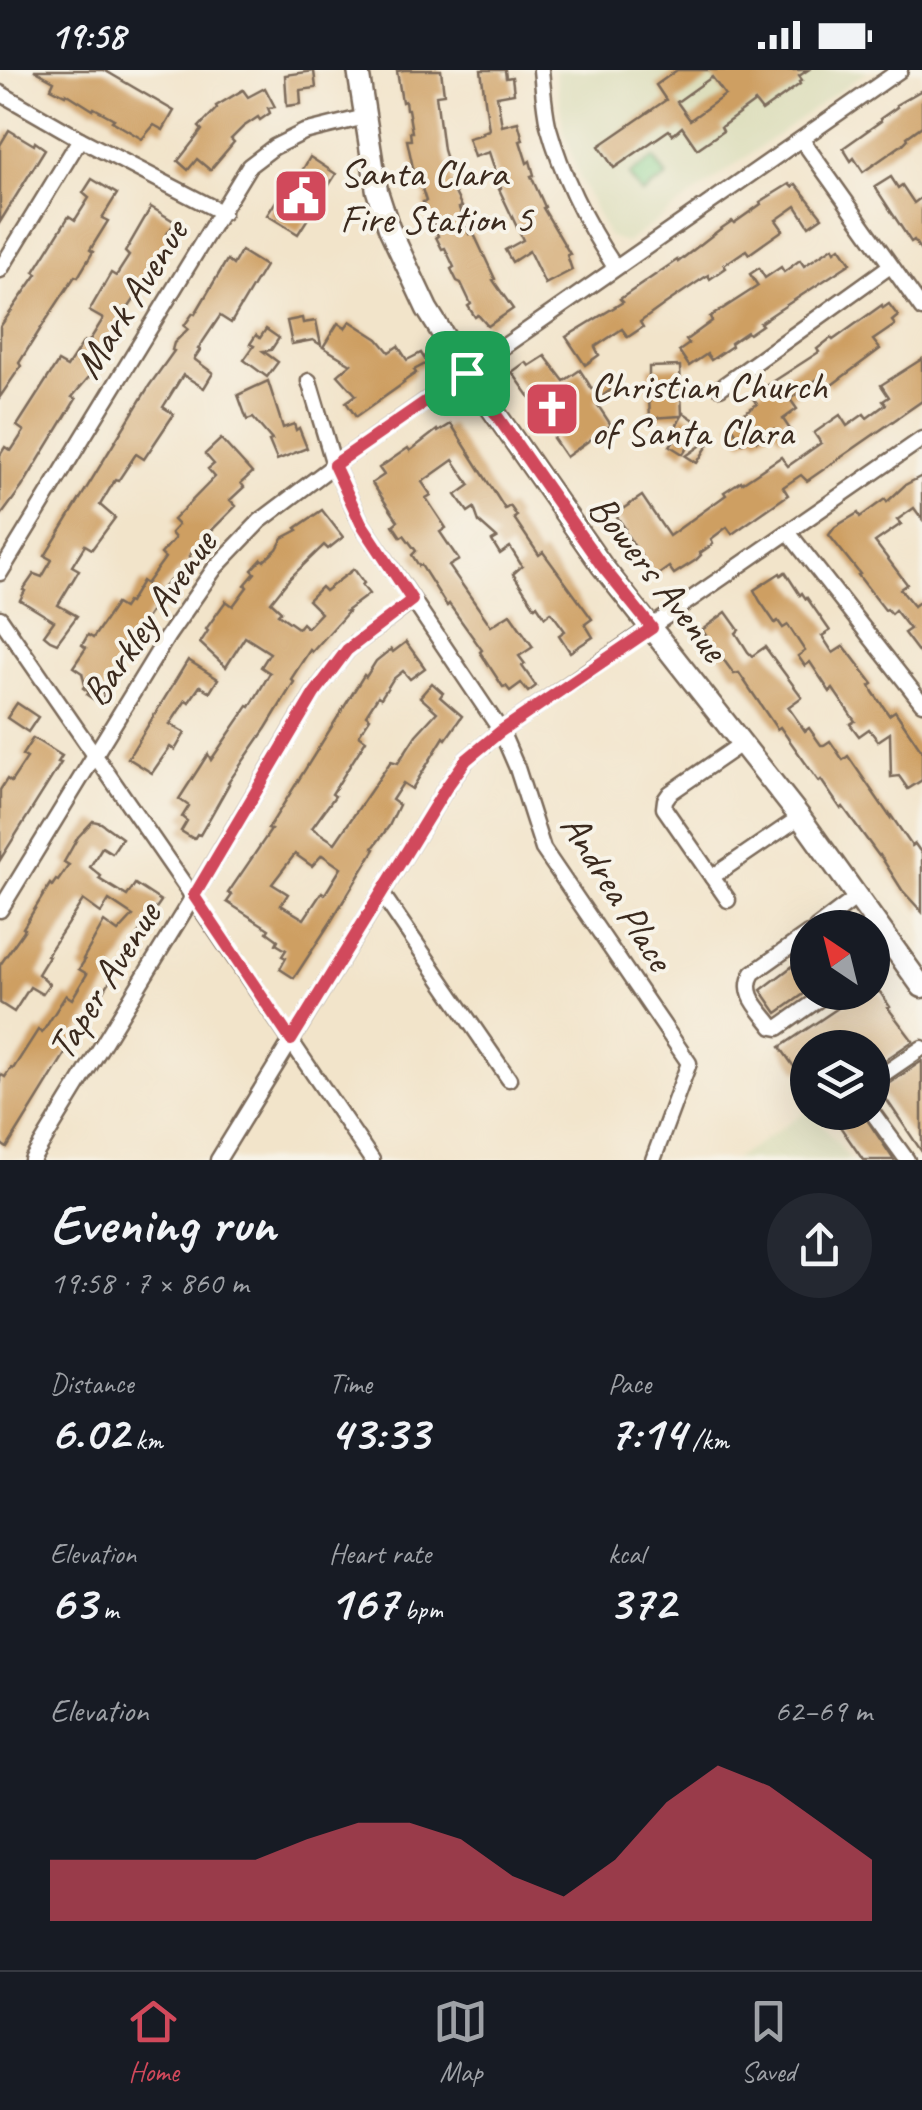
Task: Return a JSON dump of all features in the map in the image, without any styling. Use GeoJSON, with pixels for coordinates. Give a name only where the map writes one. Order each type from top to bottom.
{"type":"FeatureCollection","features":[{"type":"Feature","properties":{"kind":"main road","name":"Bowers Avenue"},"geometry":{"type":"LineString","coordinates":[[358,70],[376,191],[427,309],[602,566],[800,818],[922,987]]}},
{"type":"Feature","properties":{"kind":"street"},"geometry":{"type":"LineString","coordinates":[[540,70],[548,124],[574,196],[615,267]]}},
{"type":"Feature","properties":{"kind":"street","name":"Barkley Avenue"},"geometry":{"type":"LineString","coordinates":[[0,910],[166,637],[215,568],[260,521],[334,465],[900,70]]}},
{"type":"Feature","properties":{"kind":"street"},"geometry":{"type":"LineString","coordinates":[[0,93],[223,212]]}},
{"type":"Feature","properties":{"kind":"street","name":"Mark Avenue"},"geometry":{"type":"LineString","coordinates":[[0,573],[249,166],[274,147],[304,132],[365,117]]}},
{"type":"Feature","properties":{"kind":"street"},"geometry":{"type":"LineString","coordinates":[[0,270],[80,139]]}},
{"type":"Feature","properties":{"kind":"street"},"geometry":{"type":"LineString","coordinates":[[802,140],[922,309]]}},
{"type":"Feature","properties":{"kind":"street"},"geometry":{"type":"LineString","coordinates":[[720,388],[890,266]]}},
{"type":"Feature","properties":{"kind":"street","name":"Andrea Place"},"geometry":{"type":"LineString","coordinates":[[310,381],[334,465],[361,523],[501,731],[543,849],[688,1062],[653,1160]]}},
{"type":"Feature","properties":{"kind":"street"},"geometry":{"type":"LineString","coordinates":[[218,1160],[466,760],[501,731],[922,439]]}},
{"type":"Feature","properties":{"kind":"street"},"geometry":{"type":"LineString","coordinates":[[788,532],[922,703]]}},
{"type":"Feature","properties":{"kind":"street","name":"Taper Avenue"},"geometry":{"type":"LineString","coordinates":[[32,1160],[314,694],[347,650],[412,600]]}},
{"type":"Feature","properties":{"kind":"street"},"geometry":{"type":"LineString","coordinates":[[0,618],[372,1160]]}},
{"type":"Feature","properties":{"kind":"street"},"geometry":{"type":"LineString","coordinates":[[728,900],[664,808],[670,794],[741,744]]}},
{"type":"Feature","properties":{"kind":"street"},"geometry":{"type":"LineString","coordinates":[[712,877],[800,818]]}},
{"type":"Feature","properties":{"kind":"street"},"geometry":{"type":"LineString","coordinates":[[382,894],[509,1079]]}},
{"type":"Feature","properties":{"kind":"street"},"geometry":{"type":"LineString","coordinates":[[841,910],[857,898]]}},
{"type":"Feature","properties":{"kind":"street"},"geometry":{"type":"LineString","coordinates":[[790,947],[753,973],[748,991],[773,1027],[778,1028],[804,1010]]}},
{"type":"Feature","properties":{"kind":"street"},"geometry":{"type":"LineString","coordinates":[[890,1070],[922,1048]]}},
{"type":"Feature","properties":{"kind":"street"},"geometry":{"type":"LineString","coordinates":[[885,1130],[907,1160]]}},
{"type":"Feature","properties":{"kind":"street"},"geometry":{"type":"LineString","coordinates":[[915,1160],[922,1155]]}},
{"type":"Feature","properties":{"kind":"shaded area"},"geometry":{"type":"Polygon","coordinates":[[[555,70],[868,70],[626,243],[608,236],[580,178],[564,131],[555,70]]]}},
{"type":"Feature","properties":{"kind":"shaded area"},"geometry":{"type":"Polygon","coordinates":[[[790,1122],[790,1130],[826,1130],[850,1160],[734,1160],[790,1122]]]}},
{"type":"Feature","properties":{"kind":"green space"},"geometry":{"type":"Polygon","coordinates":[[[654,158],[667,177],[642,194],[629,175],[654,158]]]}},
{"type":"Feature","properties":{"kind":"building"},"geometry":{"type":"Polygon","coordinates":[[[34,70],[104,70],[174,111],[163,130],[154,125],[142,139],[114,119],[51,88],[54,81],[34,70]]]}},
{"type":"Feature","properties":{"kind":"building"},"geometry":{"type":"Polygon","coordinates":[[[441,70],[444,94],[436,95],[453,189],[469,234],[473,232],[493,280],[513,309],[488,326],[468,306],[471,304],[451,269],[454,267],[436,237],[423,202],[426,201],[418,176],[415,177],[407,140],[411,140],[412,132],[397,71],[441,70]]]}},
{"type":"Feature","properties":{"kind":"building"},"geometry":{"type":"Polygon","coordinates":[[[481,70],[505,70],[506,78],[512,77],[514,93],[497,96],[502,126],[518,122],[523,140],[520,141],[543,208],[570,254],[567,255],[572,270],[545,284],[529,251],[512,262],[505,250],[523,240],[499,189],[489,152],[474,157],[468,138],[489,130],[481,70]]]}},
{"type":"Feature","properties":{"kind":"building"},"geometry":{"type":"Polygon","coordinates":[[[677,70],[808,70],[799,76],[800,84],[762,111],[755,102],[697,149],[682,127],[673,135],[669,130],[614,168],[599,146],[666,100],[656,85],[677,70]],[[712,77],[677,102],[690,120],[725,95],[712,77]]]}},
{"type":"Feature","properties":{"kind":"building"},"geometry":{"type":"Polygon","coordinates":[[[314,71],[316,88],[300,90],[301,104],[287,106],[285,75],[314,71]]]}},
{"type":"Feature","properties":{"kind":"building"},"geometry":{"type":"Polygon","coordinates":[[[265,88],[275,107],[268,108],[270,113],[260,120],[258,117],[243,127],[210,170],[197,159],[188,170],[178,161],[216,106],[243,90],[248,97],[265,88]]]}},
{"type":"Feature","properties":{"kind":"building"},"geometry":{"type":"Polygon","coordinates":[[[922,90],[922,126],[863,172],[843,148],[896,105],[922,90]]]}},
{"type":"Feature","properties":{"kind":"building"},"geometry":{"type":"Polygon","coordinates":[[[9,130],[45,149],[0,222],[0,145],[9,130]]]}},
{"type":"Feature","properties":{"kind":"building","name":"Santa Clara Fire Station 5"},"geometry":{"type":"Polygon","coordinates":[[[310,157],[336,174],[298,234],[267,215],[310,157]]]}},
{"type":"Feature","properties":{"kind":"building"},"geometry":{"type":"Polygon","coordinates":[[[891,177],[914,203],[922,197],[922,253],[875,187],[891,177]]]}},
{"type":"Feature","properties":{"kind":"building"},"geometry":{"type":"Polygon","coordinates":[[[92,179],[117,194],[102,218],[108,221],[78,277],[75,276],[41,328],[0,397],[0,327],[37,274],[34,272],[69,216],[75,220],[89,198],[83,193],[92,179]]]}},
{"type":"Feature","properties":{"kind":"building"},"geometry":{"type":"Polygon","coordinates":[[[789,184],[796,184],[822,217],[809,226],[796,206],[776,220],[783,230],[665,304],[640,322],[643,327],[628,337],[622,329],[595,347],[599,355],[585,365],[566,337],[623,302],[620,299],[789,184]]]}},
{"type":"Feature","properties":{"kind":"building"},"geometry":{"type":"Polygon","coordinates":[[[151,207],[175,222],[167,234],[174,239],[0,517],[0,455],[5,447],[11,451],[24,431],[17,426],[58,362],[67,367],[103,319],[89,311],[111,273],[116,276],[129,256],[125,252],[151,207]]]}},
{"type":"Feature","properties":{"kind":"building"},"geometry":{"type":"Polygon","coordinates":[[[833,247],[835,251],[840,247],[851,263],[711,360],[707,354],[689,366],[679,351],[689,344],[686,340],[712,321],[710,317],[758,286],[750,274],[759,268],[765,278],[781,267],[784,272],[800,260],[804,266],[833,247]]]}},
{"type":"Feature","properties":{"kind":"building"},"geometry":{"type":"Polygon","coordinates":[[[241,251],[265,266],[231,323],[220,316],[198,349],[194,359],[213,373],[204,388],[183,375],[163,407],[174,414],[144,459],[136,454],[115,480],[100,505],[115,518],[92,549],[85,545],[72,566],[79,570],[58,605],[77,616],[57,643],[50,640],[44,635],[54,621],[20,600],[23,590],[34,574],[42,577],[52,560],[45,556],[174,351],[174,343],[188,329],[184,326],[227,260],[233,265],[241,251]]]}},
{"type":"Feature","properties":{"kind":"building"},"geometry":{"type":"Polygon","coordinates":[[[889,304],[898,316],[892,321],[895,325],[873,340],[880,349],[829,387],[819,378],[790,399],[797,409],[783,419],[791,431],[780,438],[774,429],[757,441],[754,436],[742,443],[730,423],[757,404],[751,396],[819,352],[817,349],[831,338],[889,304]]]}},
{"type":"Feature","properties":{"kind":"building"},"geometry":{"type":"Polygon","coordinates":[[[302,318],[303,323],[316,321],[321,345],[313,340],[292,344],[287,321],[302,318]]]}},
{"type":"Feature","properties":{"kind":"building"},"geometry":{"type":"Polygon","coordinates":[[[350,321],[378,339],[389,352],[398,346],[407,360],[421,353],[427,363],[356,417],[346,402],[356,395],[338,375],[351,364],[323,347],[338,323],[345,328],[350,321]]]}},
{"type":"Feature","properties":{"kind":"building"},"geometry":{"type":"Polygon","coordinates":[[[266,329],[279,338],[271,350],[263,351],[278,362],[267,377],[244,360],[256,335],[260,338],[266,329]]]}},
{"type":"Feature","properties":{"kind":"building"},"geometry":{"type":"Polygon","coordinates":[[[545,356],[564,381],[580,370],[592,389],[611,376],[618,385],[595,401],[611,425],[566,457],[553,438],[557,435],[512,372],[545,356]]]}},
{"type":"Feature","properties":{"kind":"building"},"geometry":{"type":"Polygon","coordinates":[[[922,359],[922,401],[807,481],[801,475],[783,487],[788,495],[732,534],[727,527],[711,539],[713,544],[696,560],[674,574],[669,567],[655,577],[615,514],[642,496],[669,536],[741,481],[781,457],[788,466],[821,443],[814,433],[840,415],[847,426],[864,414],[867,418],[889,397],[881,385],[922,359]]]}},
{"type":"Feature","properties":{"kind":"building"},"geometry":{"type":"Polygon","coordinates":[[[680,366],[682,416],[650,418],[649,367],[680,366]]]}},
{"type":"Feature","properties":{"kind":"building"},"geometry":{"type":"Polygon","coordinates":[[[268,381],[283,428],[294,424],[296,430],[299,428],[307,448],[277,460],[269,441],[272,440],[253,418],[247,420],[238,395],[268,381]]]}},
{"type":"Feature","properties":{"kind":"building"},"geometry":{"type":"Polygon","coordinates":[[[684,413],[702,425],[683,454],[670,446],[679,433],[675,428],[684,413]]]}},
{"type":"Feature","properties":{"kind":"building"},"geometry":{"type":"Polygon","coordinates":[[[451,424],[505,509],[510,506],[539,555],[543,552],[592,619],[585,624],[593,637],[570,652],[559,635],[565,631],[551,612],[545,617],[535,607],[513,574],[522,566],[510,547],[500,554],[492,541],[497,538],[479,522],[474,508],[468,512],[456,495],[470,485],[453,460],[422,482],[431,495],[426,498],[446,528],[440,532],[459,560],[449,566],[491,626],[510,614],[533,647],[519,656],[536,686],[528,692],[521,683],[510,691],[503,687],[482,650],[419,566],[412,555],[416,551],[393,525],[398,521],[372,483],[384,475],[379,468],[451,424]]]}},
{"type":"Feature","properties":{"kind":"building"},"geometry":{"type":"Polygon","coordinates":[[[713,437],[697,463],[686,456],[713,437]]]}},
{"type":"Feature","properties":{"kind":"building"},"geometry":{"type":"Polygon","coordinates":[[[221,439],[252,473],[230,500],[236,506],[160,591],[163,593],[121,656],[124,658],[99,703],[87,695],[82,673],[73,667],[86,648],[82,645],[88,635],[93,638],[116,604],[123,608],[129,603],[142,581],[146,584],[165,558],[161,554],[175,538],[171,533],[178,525],[173,520],[215,477],[208,469],[214,464],[205,454],[221,439]]]}},
{"type":"Feature","properties":{"kind":"building"},"geometry":{"type":"Polygon","coordinates":[[[922,476],[922,519],[914,508],[897,520],[901,524],[875,542],[907,584],[900,589],[914,606],[922,600],[922,657],[904,633],[910,629],[895,610],[891,614],[885,610],[829,535],[835,527],[858,513],[860,517],[885,499],[887,502],[922,476]]]}},
{"type":"Feature","properties":{"kind":"building"},"geometry":{"type":"Polygon","coordinates":[[[322,510],[343,537],[328,549],[324,545],[271,602],[281,611],[278,614],[298,628],[302,623],[307,628],[321,613],[308,600],[321,587],[325,591],[354,569],[369,594],[346,611],[310,650],[266,728],[194,839],[181,831],[187,821],[182,817],[189,806],[179,799],[208,754],[211,760],[250,707],[270,673],[261,667],[270,653],[245,637],[226,667],[200,643],[226,601],[233,606],[262,559],[322,510]]]}},
{"type":"Feature","properties":{"kind":"building"},"geometry":{"type":"Polygon","coordinates":[[[785,572],[830,631],[822,636],[833,653],[844,646],[873,684],[873,692],[889,715],[895,711],[922,751],[922,780],[908,789],[899,776],[891,777],[890,733],[878,741],[869,729],[859,736],[850,724],[855,721],[833,689],[830,692],[810,662],[805,666],[798,656],[805,651],[788,625],[783,628],[778,621],[775,623],[760,601],[754,590],[785,572]]]}},
{"type":"Feature","properties":{"kind":"building"},"geometry":{"type":"Polygon","coordinates":[[[726,612],[748,652],[752,656],[765,647],[802,697],[788,707],[805,731],[809,728],[821,745],[830,741],[843,760],[848,756],[890,817],[922,854],[922,912],[702,630],[726,612]]]}},
{"type":"Feature","properties":{"kind":"building"},"geometry":{"type":"Polygon","coordinates":[[[406,642],[425,668],[410,679],[403,671],[381,698],[378,696],[359,735],[366,740],[312,828],[335,843],[391,761],[398,763],[437,712],[420,697],[432,683],[443,693],[440,697],[462,716],[412,789],[403,783],[392,800],[399,805],[389,826],[294,978],[280,969],[286,950],[276,944],[278,940],[267,932],[269,929],[227,902],[232,895],[228,893],[271,830],[268,829],[364,675],[391,649],[393,652],[406,642]],[[295,854],[272,884],[288,894],[281,905],[304,919],[341,868],[322,855],[312,866],[295,854]]]}},
{"type":"Feature","properties":{"kind":"building"},"geometry":{"type":"Polygon","coordinates":[[[188,660],[218,679],[210,692],[200,686],[189,702],[186,700],[170,724],[185,733],[175,750],[170,747],[152,773],[128,758],[188,660]]]}},
{"type":"Feature","properties":{"kind":"building"},"geometry":{"type":"Polygon","coordinates":[[[17,703],[38,717],[28,732],[7,718],[17,703]]]}},
{"type":"Feature","properties":{"kind":"building"},"geometry":{"type":"Polygon","coordinates":[[[33,738],[62,756],[58,762],[61,763],[0,860],[0,790],[7,779],[11,782],[27,758],[22,755],[33,738]]]}},
{"type":"Feature","properties":{"kind":"building"},"geometry":{"type":"Polygon","coordinates":[[[93,821],[122,838],[112,853],[102,847],[90,867],[101,876],[99,879],[127,896],[135,884],[161,901],[112,972],[115,973],[7,1148],[0,1143],[0,1074],[5,1077],[13,1069],[66,995],[72,999],[87,974],[79,969],[83,959],[104,922],[118,932],[133,916],[109,900],[101,913],[83,900],[38,974],[49,984],[42,994],[30,987],[14,1012],[0,1003],[0,965],[50,884],[58,881],[69,865],[64,862],[78,837],[93,821]]]}},
{"type":"Feature","properties":{"kind":"building"},"geometry":{"type":"Polygon","coordinates":[[[790,968],[790,1004],[777,1013],[761,990],[790,968]]]}},
{"type":"Feature","properties":{"kind":"building"},"geometry":{"type":"Polygon","coordinates":[[[835,1010],[890,1010],[913,1041],[890,1057],[890,1030],[805,1030],[835,1010]]]}},
{"type":"Feature","properties":{"kind":"building"},"geometry":{"type":"Polygon","coordinates":[[[790,1040],[790,1061],[780,1047],[790,1040]]]}},
{"type":"Feature","properties":{"kind":"building"},"geometry":{"type":"Polygon","coordinates":[[[922,1061],[922,1152],[890,1105],[890,1083],[922,1061]]]}},
{"type":"Feature","properties":{"kind":"building"},"geometry":{"type":"Polygon","coordinates":[[[842,1130],[874,1130],[894,1160],[863,1160],[842,1130]]]}},
{"type":"Feature","properties":{"kind":"place","name":"Santa Clara Fire Station 5"},"geometry":{"type":"Point","coordinates":[301,196]}},
{"type":"Feature","properties":{"kind":"place","name":"Christian Church of Santa Clara"},"geometry":{"type":"Point","coordinates":[552,409]}},
{"type":"Feature","properties":{"kind":"route"},"geometry":{"type":"LineString","coordinates":[[467,373],[602,566],[652,628],[501,731],[466,760],[291,1040],[194,896],[314,694],[347,650],[412,600],[361,523],[334,465],[467,373]]}}]}
